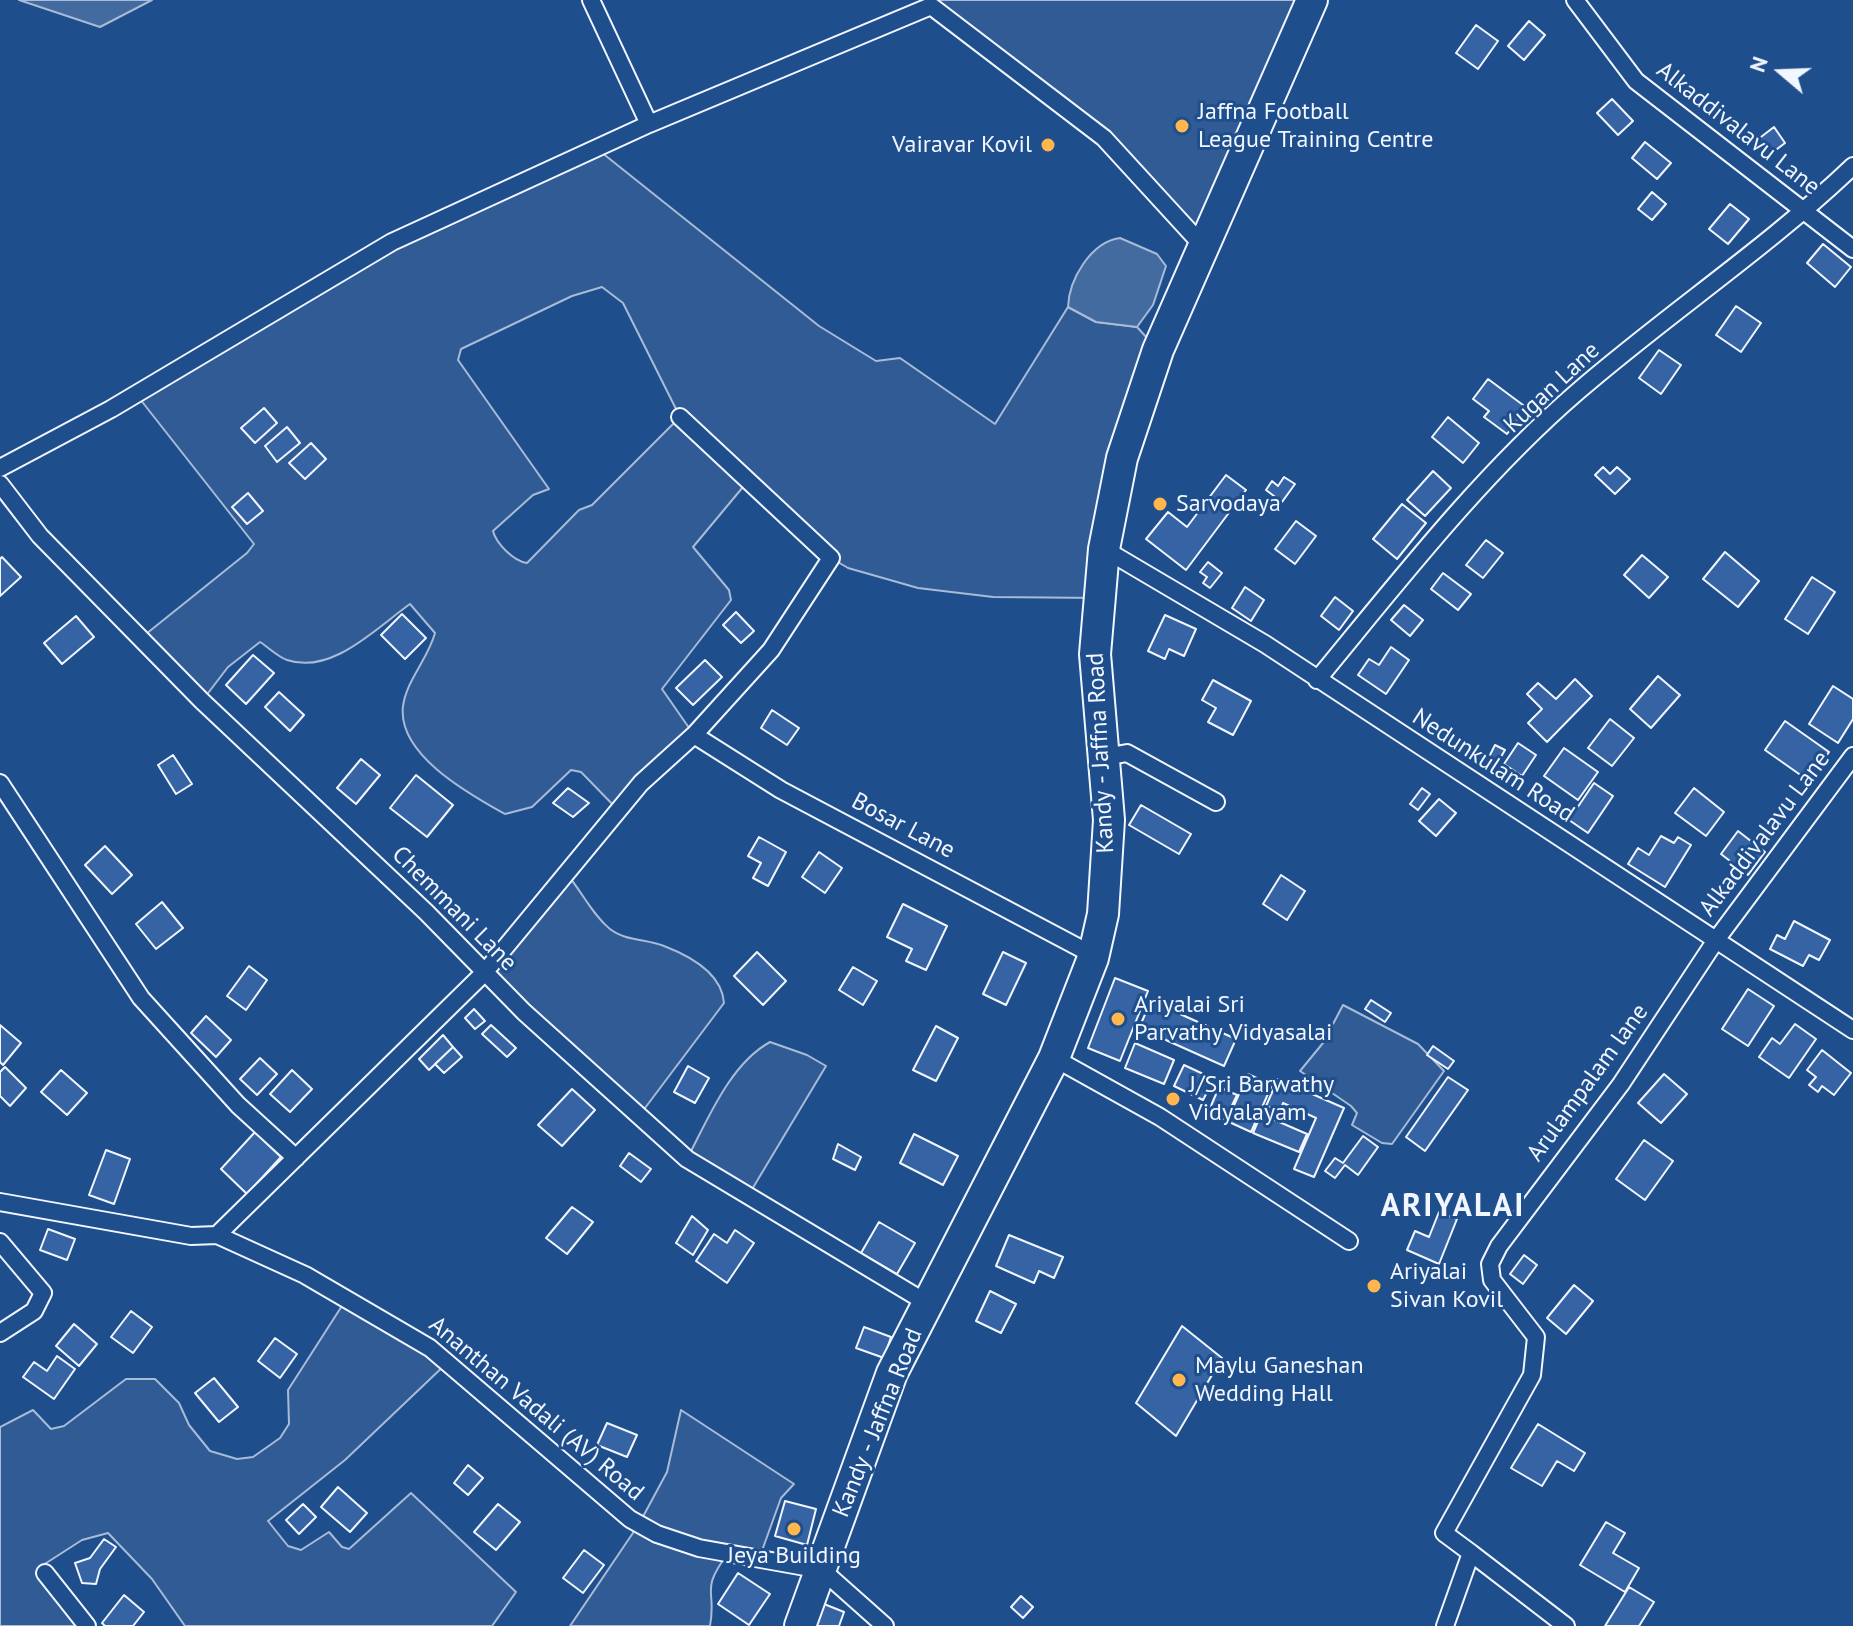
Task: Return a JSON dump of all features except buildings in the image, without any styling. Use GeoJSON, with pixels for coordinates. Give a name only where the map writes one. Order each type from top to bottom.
{"type":"FeatureCollection","features":[{"type":"Feature","properties":{"kind":"highway","name":"Kandy - Jaffna Road"},"geometry":{"type":"LineString","coordinates":[[800,1626],[887,1384],[1054,1058],[1093,955],[1103,914],[1109,820],[1095,654],[1104,549],[1122,458],[1158,350],[1312,0]]}},
{"type":"Feature","properties":{"kind":"street"},"geometry":{"type":"LineString","coordinates":[[591,0],[649,124]]}},
{"type":"Feature","properties":{"kind":"street","name":"Alkaddivalavu Lane"},"geometry":{"type":"LineString","coordinates":[[1575,0],[1636,81],[1853,249]]}},
{"type":"Feature","properties":{"kind":"street"},"geometry":{"type":"LineString","coordinates":[[0,468],[111,409],[392,242],[649,124],[931,6],[1104,138],[1203,246]]}},
{"type":"Feature","properties":{"kind":"street","name":"Kugan Lane"},"geometry":{"type":"LineString","coordinates":[[1317,680],[1445,524],[1575,394],[1806,211],[1853,166]]}},
{"type":"Feature","properties":{"kind":"street"},"geometry":{"type":"LineString","coordinates":[[217,1235],[484,973],[641,783],[694,735],[771,650],[831,558],[680,417]]}},
{"type":"Feature","properties":{"kind":"street","name":"Chemmani Lane"},"geometry":{"type":"LineString","coordinates":[[0,484],[40,536],[202,701],[426,912],[484,973],[687,1159],[927,1303]]}},
{"type":"Feature","properties":{"kind":"street","name":"Nedunkulam Road"},"geometry":{"type":"LineString","coordinates":[[1104,549],[1185,594],[1853,1030]]}},
{"type":"Feature","properties":{"kind":"street","name":"Bosar Lane"},"geometry":{"type":"LineString","coordinates":[[694,735],[781,790],[1093,955]]}},
{"type":"Feature","properties":{"kind":"street"},"geometry":{"type":"LineString","coordinates":[[1105,757],[1127,753],[1216,802]]}},
{"type":"Feature","properties":{"kind":"street","name":"Alkaddivalavu Lane"},"geometry":{"type":"LineString","coordinates":[[1716,940],[1853,756]]}},
{"type":"Feature","properties":{"kind":"street"},"geometry":{"type":"LineString","coordinates":[[0,783],[141,998],[238,1105],[296,1158]]}},
{"type":"Feature","properties":{"kind":"street","name":"Arulampalam lane"},"geometry":{"type":"LineString","coordinates":[[1471,1553],[1444,1533],[1532,1375],[1536,1337],[1492,1280],[1490,1264],[1563,1158],[1621,1084],[1716,940]]}},
{"type":"Feature","properties":{"kind":"street"},"geometry":{"type":"LineString","coordinates":[[1054,1058],[1160,1117],[1349,1241]]}},
{"type":"Feature","properties":{"kind":"street","name":"Ananthan Vadali (AV) Road"},"geometry":{"type":"LineString","coordinates":[[0,1202],[191,1236],[217,1235],[334,1290],[430,1348],[630,1519],[657,1534],[699,1548],[822,1570]]}},
{"type":"Feature","properties":{"kind":"street"},"geometry":{"type":"LineString","coordinates":[[0,1242],[43,1293],[34,1311],[0,1333]]}},
{"type":"Feature","properties":{"kind":"street"},"geometry":{"type":"LineString","coordinates":[[1445,1626],[1471,1553],[1566,1626]]}},
{"type":"Feature","properties":{"kind":"street"},"geometry":{"type":"LineString","coordinates":[[822,1570],[885,1626]]}},
{"type":"Feature","properties":{"kind":"street"},"geometry":{"type":"LineString","coordinates":[[45,1573],[87,1626]]}},
{"type":"Feature","properties":{"kind":"shaded area"},"geometry":{"type":"Polygon","coordinates":[[[19,0],[152,0],[100,27],[19,0]]]}},
{"type":"Feature","properties":{"kind":"shaded area","name":"Jaffna Football League Training Centre"},"geometry":{"type":"Polygon","coordinates":[[[925,0],[1312,0],[1203,246],[1104,138],[925,0]]]}},
{"type":"Feature","properties":{"kind":"shaded area"},"geometry":{"type":"Polygon","coordinates":[[[596,148],[819,326],[876,361],[900,358],[995,424],[1068,307],[1096,322],[1137,327],[1158,350],[1099,598],[993,597],[918,588],[848,568],[831,558],[748,481],[693,547],[729,590],[731,600],[662,689],[694,735],[619,811],[581,772],[571,770],[532,807],[505,814],[456,784],[424,757],[404,724],[403,706],[435,633],[410,604],[353,647],[320,661],[304,663],[287,660],[260,642],[228,667],[202,701],[141,638],[247,553],[254,544],[136,394],[392,242],[596,148]],[[602,287],[572,296],[461,349],[458,360],[549,489],[533,495],[493,531],[506,551],[522,562],[527,563],[579,510],[592,505],[680,417],[623,303],[602,287]]]}},
{"type":"Feature","properties":{"kind":"shaded area"},"geometry":{"type":"Polygon","coordinates":[[[1120,238],[1157,254],[1166,266],[1153,305],[1137,327],[1096,322],[1068,307],[1072,285],[1091,254],[1109,241],[1120,238]]]}},
{"type":"Feature","properties":{"kind":"shaded area"},"geometry":{"type":"Polygon","coordinates":[[[567,874],[610,929],[622,936],[657,944],[684,955],[711,974],[722,992],[724,1003],[639,1116],[484,973],[567,874]]]}},
{"type":"Feature","properties":{"kind":"shaded area"},"geometry":{"type":"Polygon","coordinates":[[[1343,1005],[1418,1044],[1444,1071],[1392,1144],[1382,1143],[1352,1125],[1357,1113],[1351,1106],[1300,1071],[1323,1043],[1343,1005]]]}},
{"type":"Feature","properties":{"kind":"shaded area"},"geometry":{"type":"Polygon","coordinates":[[[770,1042],[807,1055],[826,1066],[748,1196],[687,1159],[732,1078],[743,1064],[770,1042]]]}},
{"type":"Feature","properties":{"kind":"shaded area"},"geometry":{"type":"Polygon","coordinates":[[[347,1298],[448,1362],[345,1460],[268,1521],[288,1546],[301,1550],[329,1532],[342,1547],[349,1549],[411,1493],[516,1592],[492,1626],[185,1626],[152,1579],[108,1533],[82,1540],[40,1567],[87,1626],[0,1626],[0,1427],[33,1410],[51,1429],[64,1426],[126,1379],[155,1379],[179,1403],[189,1425],[210,1451],[237,1459],[253,1457],[280,1438],[289,1424],[288,1390],[347,1298]]]}},
{"type":"Feature","properties":{"kind":"shaded area"},"geometry":{"type":"Polygon","coordinates":[[[681,1410],[794,1484],[781,1498],[759,1559],[728,1553],[711,1584],[710,1626],[570,1626],[639,1524],[667,1472],[681,1410]]]}},
{"type":"Feature","properties":{"kind":"place","name":"Jaffna Football League Training Centre"},"geometry":{"type":"Point","coordinates":[1182,126]}},
{"type":"Feature","properties":{"kind":"place","name":"Vairavar Kovil"},"geometry":{"type":"Point","coordinates":[1048,145]}},
{"type":"Feature","properties":{"kind":"place","name":"Sarvodaya"},"geometry":{"type":"Point","coordinates":[1160,504]}},
{"type":"Feature","properties":{"kind":"place","name":"Ariyalai Sri Parvathy Vidyasalai"},"geometry":{"type":"Point","coordinates":[1118,1019]}},
{"type":"Feature","properties":{"kind":"place","name":"J/Sri Barwathy Vidyalayam"},"geometry":{"type":"Point","coordinates":[1173,1099]}},
{"type":"Feature","properties":{"kind":"place","name":"Ariyalai Sivan Kovil"},"geometry":{"type":"Point","coordinates":[1374,1286]}},
{"type":"Feature","properties":{"kind":"place","name":"Maylu Ganeshan Wedding Hall"},"geometry":{"type":"Point","coordinates":[1179,1380]}},
{"type":"Feature","properties":{"kind":"place","name":"Jeya Building"},"geometry":{"type":"Point","coordinates":[794,1529]}},
{"type":"Feature","properties":{"kind":"district","name":"ARIYALAI"},"geometry":{"type":"Point","coordinates":[1453,1207]}}]}
